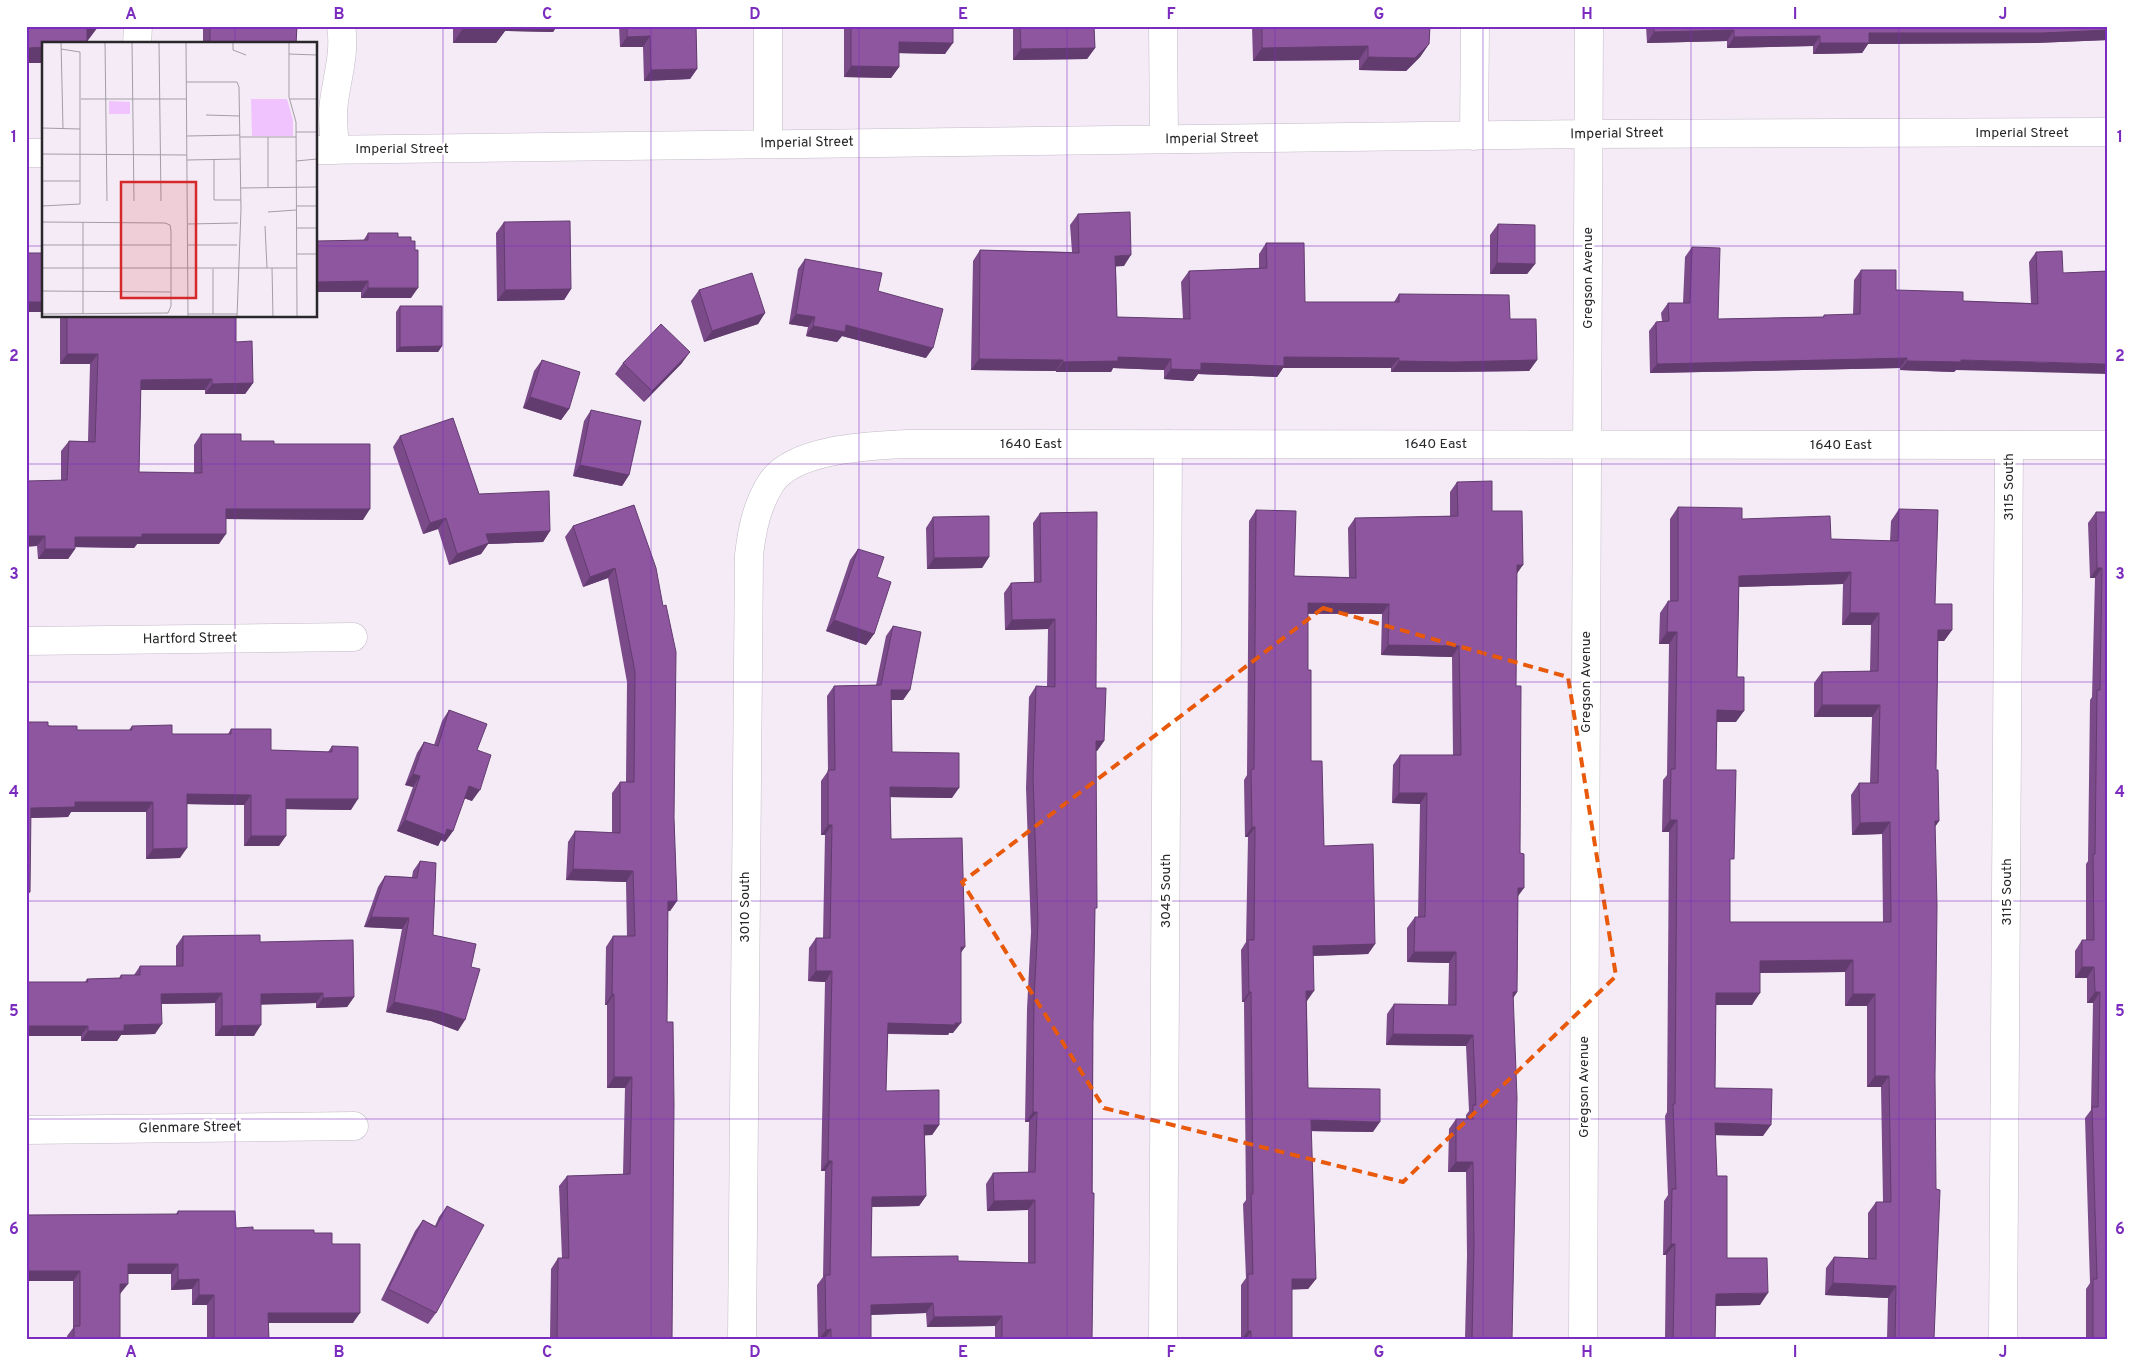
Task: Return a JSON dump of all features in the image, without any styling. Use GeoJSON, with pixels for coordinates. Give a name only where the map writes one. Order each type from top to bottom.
{"type":"FeatureCollection","features":[{"type":"Feature","properties":{"kind":"street"},"geometry":{"type":"LineString","coordinates":[[138,26],[138,42]]}},
{"type":"Feature","properties":{"kind":"street"},"geometry":{"type":"LineString","coordinates":[[325,150],[340,71],[341,26]]}},
{"type":"Feature","properties":{"kind":"street"},"geometry":{"type":"LineString","coordinates":[[768,26],[768,143]]}},
{"type":"Feature","properties":{"kind":"street"},"geometry":{"type":"LineString","coordinates":[[1164,26],[1164,139]]}},
{"type":"Feature","properties":{"kind":"street"},"geometry":{"type":"LineString","coordinates":[[1474,136],[1475,26]]}},
{"type":"Feature","properties":{"kind":"street","name":"Gregson Avenue"},"geometry":{"type":"LineString","coordinates":[[1583,1339],[1589,26]]}},
{"type":"Feature","properties":{"kind":"street","name":"Imperial Street"},"geometry":{"type":"LineString","coordinates":[[325,150],[1589,134],[2108,132]]}},
{"type":"Feature","properties":{"kind":"street"},"geometry":{"type":"LineString","coordinates":[[26,153],[42,153]]}},
{"type":"Feature","properties":{"kind":"street","name":"1640 East"},"geometry":{"type":"LineString","coordinates":[[772,481],[791,466],[815,455],[843,449],[907,444],[2108,445]]}},
{"type":"Feature","properties":{"kind":"street","name":"3045 South"},"geometry":{"type":"LineString","coordinates":[[1163,1339],[1168,444]]}},
{"type":"Feature","properties":{"kind":"street","name":"3115 South"},"geometry":{"type":"LineString","coordinates":[[2004,1339],[2009,445]]}},
{"type":"Feature","properties":{"kind":"street","name":"3010 South"},"geometry":{"type":"LineString","coordinates":[[742,1339],[748,564],[752,530],[759,504],[772,481]]}},
{"type":"Feature","properties":{"kind":"street","name":"Hartford Street"},"geometry":{"type":"LineString","coordinates":[[26,641],[353,637]]}},
{"type":"Feature","properties":{"kind":"street","name":"Glenmare Street"},"geometry":{"type":"LineString","coordinates":[[26,1130],[354,1126]]}},
{"type":"Feature","properties":{"kind":"highlighted area"},"geometry":{"type":"Polygon","coordinates":[[[1323,608],[1568,677],[1616,976],[1403,1182],[1104,1108],[962,882],[1323,608]]]}},
{"type":"Feature","properties":{"kind":"building"},"geometry":{"type":"Polygon","coordinates":[[[26,26],[98,26],[87,27],[87,42],[42,42],[42,47],[26,48],[26,26]]]}},
{"type":"Feature","properties":{"kind":"building"},"geometry":{"type":"Polygon","coordinates":[[[210,26],[297,26],[296,42],[210,42],[210,26]]]}},
{"type":"Feature","properties":{"kind":"building"},"geometry":{"type":"Polygon","coordinates":[[[507,26],[507,27],[464,27],[507,26]]]}},
{"type":"Feature","properties":{"kind":"building"},"geometry":{"type":"Polygon","coordinates":[[[627,26],[696,26],[697,69],[651,70],[650,36],[627,37],[627,26]]]}},
{"type":"Feature","properties":{"kind":"building"},"geometry":{"type":"Polygon","coordinates":[[[851,26],[953,26],[953,43],[899,42],[899,67],[851,66],[851,26]]]}},
{"type":"Feature","properties":{"kind":"building"},"geometry":{"type":"Polygon","coordinates":[[[1020,26],[1094,26],[1095,48],[1021,49],[1020,26]]]}},
{"type":"Feature","properties":{"kind":"building"},"geometry":{"type":"Polygon","coordinates":[[[1262,26],[1430,26],[1429,44],[1415,58],[1368,57],[1368,46],[1262,48],[1262,26]]]}},
{"type":"Feature","properties":{"kind":"building"},"geometry":{"type":"Polygon","coordinates":[[[1654,26],[2108,26],[2108,30],[2042,33],[1869,33],[1869,43],[1820,43],[1820,36],[1734,37],[1734,30],[1654,32],[1654,26]]]}},
{"type":"Feature","properties":{"kind":"building"},"geometry":{"type":"Polygon","coordinates":[[[1130,212],[1131,255],[1115,256],[1117,317],[1190,319],[1189,271],[1267,268],[1266,243],[1304,243],[1305,302],[1399,302],[1399,294],[1509,295],[1510,319],[1536,319],[1537,360],[1453,362],[1399,361],[1399,358],[1284,357],[1284,366],[1201,363],[1201,370],[1171,369],[1171,359],[1118,357],[1118,361],[1063,362],[1063,360],[979,359],[980,250],[1079,253],[1078,214],[1130,212]]]}},
{"type":"Feature","properties":{"kind":"building"},"geometry":{"type":"Polygon","coordinates":[[[570,221],[571,289],[505,290],[504,222],[570,221]]]}},
{"type":"Feature","properties":{"kind":"building"},"geometry":{"type":"Polygon","coordinates":[[[1498,224],[1535,225],[1535,264],[1497,263],[1498,224]]]}},
{"type":"Feature","properties":{"kind":"building"},"geometry":{"type":"Polygon","coordinates":[[[368,233],[398,233],[398,237],[411,237],[411,241],[415,241],[415,250],[418,250],[418,288],[368,288],[368,281],[318,282],[318,241],[368,240],[368,233]]]}},
{"type":"Feature","properties":{"kind":"building"},"geometry":{"type":"Polygon","coordinates":[[[1692,247],[1720,248],[1718,319],[1824,317],[1824,315],[1860,314],[1861,270],[1896,270],[1896,290],[1963,292],[1963,301],[2038,304],[2036,252],[2062,251],[2063,273],[2108,271],[2108,364],[1961,360],[1961,362],[1907,361],[1907,358],[1657,364],[1656,322],[1669,321],[1668,303],[1690,303],[1692,247]]]}},
{"type":"Feature","properties":{"kind":"building"},"geometry":{"type":"Polygon","coordinates":[[[26,253],[42,253],[42,302],[26,302],[26,253]]]}},
{"type":"Feature","properties":{"kind":"building"},"geometry":{"type":"Polygon","coordinates":[[[805,259],[882,273],[878,291],[943,309],[933,348],[846,325],[845,332],[813,326],[815,317],[796,314],[805,259]]]}},
{"type":"Feature","properties":{"kind":"building"},"geometry":{"type":"Polygon","coordinates":[[[752,273],[765,313],[712,331],[699,290],[752,273]]]}},
{"type":"Feature","properties":{"kind":"building"},"geometry":{"type":"Polygon","coordinates":[[[400,306],[442,306],[442,346],[400,347],[400,306]]]}},
{"type":"Feature","properties":{"kind":"building"},"geometry":{"type":"Polygon","coordinates":[[[67,318],[236,318],[236,342],[252,341],[253,383],[212,384],[212,379],[141,380],[139,472],[202,473],[201,434],[241,434],[241,441],[274,441],[274,444],[370,444],[370,509],[226,509],[226,534],[142,534],[142,537],[75,537],[75,549],[45,549],[45,536],[26,536],[26,481],[67,480],[69,441],[95,442],[98,354],[67,354],[67,318]]]}},
{"type":"Feature","properties":{"kind":"building"},"geometry":{"type":"Polygon","coordinates":[[[661,324],[690,352],[652,391],[623,363],[661,324]]]}},
{"type":"Feature","properties":{"kind":"building"},"geometry":{"type":"Polygon","coordinates":[[[542,360],[580,372],[569,409],[530,397],[542,360]]]}},
{"type":"Feature","properties":{"kind":"building"},"geometry":{"type":"Polygon","coordinates":[[[591,410],[641,421],[629,475],[580,465],[591,410]]]}},
{"type":"Feature","properties":{"kind":"building"},"geometry":{"type":"Polygon","coordinates":[[[453,418],[479,494],[549,491],[550,531],[486,534],[489,543],[457,554],[446,518],[430,523],[400,436],[453,418]]]}},
{"type":"Feature","properties":{"kind":"building"},"geometry":{"type":"Polygon","coordinates":[[[1492,481],[1492,511],[1522,511],[1523,565],[1517,565],[1516,686],[1521,686],[1520,853],[1524,854],[1524,888],[1518,888],[1517,992],[1513,992],[1517,1098],[1512,1339],[1472,1339],[1473,1162],[1456,1162],[1456,1119],[1473,1119],[1473,1105],[1476,1105],[1473,1035],[1393,1034],[1394,1004],[1456,1005],[1456,952],[1414,952],[1415,917],[1425,917],[1427,793],[1399,793],[1400,755],[1461,755],[1459,646],[1388,645],[1389,604],[1308,603],[1308,670],[1311,670],[1311,761],[1322,761],[1324,846],[1373,844],[1375,944],[1313,946],[1314,991],[1306,991],[1308,1088],[1380,1089],[1380,1122],[1311,1120],[1316,1279],[1292,1279],[1292,1339],[1251,1339],[1251,1331],[1248,1331],[1248,1274],[1253,1274],[1251,1194],[1253,1194],[1251,992],[1249,992],[1248,940],[1254,940],[1255,827],[1252,827],[1251,770],[1254,769],[1256,510],[1296,511],[1294,576],[1356,578],[1355,518],[1458,516],[1457,482],[1492,481]]]}},
{"type":"Feature","properties":{"kind":"building"},"geometry":{"type":"Polygon","coordinates":[[[634,505],[656,568],[663,606],[666,605],[676,652],[674,818],[677,901],[668,901],[667,1022],[673,1022],[672,1339],[557,1339],[558,1258],[569,1258],[567,1176],[630,1174],[632,1077],[614,1077],[613,936],[635,936],[633,871],[573,869],[575,831],[620,833],[620,782],[634,782],[635,672],[615,568],[590,577],[573,526],[634,505]]]}},
{"type":"Feature","properties":{"kind":"building"},"geometry":{"type":"Polygon","coordinates":[[[1678,507],[1742,508],[1742,519],[1830,516],[1831,539],[1898,541],[1899,509],[1938,510],[1935,604],[1952,604],[1952,630],[1938,630],[1936,770],[1938,770],[1939,821],[1935,821],[1937,905],[1935,1076],[1936,1189],[1940,1190],[1934,1339],[1895,1339],[1896,1286],[1833,1283],[1834,1257],[1876,1259],[1876,1202],[1891,1202],[1889,1076],[1875,1076],[1875,994],[1853,994],[1853,960],[1760,961],[1760,993],[1716,993],[1715,1088],[1772,1089],[1771,1125],[1715,1123],[1717,1176],[1727,1176],[1727,1258],[1767,1258],[1768,1293],[1716,1294],[1715,1339],[1673,1339],[1675,1244],[1671,1244],[1672,1189],[1676,1189],[1673,1104],[1675,1104],[1677,820],[1670,820],[1671,769],[1675,769],[1677,632],[1667,632],[1668,601],[1678,601],[1678,507]],[[1851,572],[1739,576],[1737,677],[1744,677],[1744,711],[1717,710],[1716,770],[1736,770],[1734,859],[1730,859],[1730,922],[1891,922],[1890,822],[1860,823],[1859,783],[1878,783],[1880,705],[1822,705],[1822,672],[1878,671],[1879,613],[1850,613],[1851,572]]]}},
{"type":"Feature","properties":{"kind":"building"},"geometry":{"type":"Polygon","coordinates":[[[1097,512],[1096,688],[1106,688],[1104,741],[1096,741],[1097,908],[1095,908],[1093,1022],[1092,1193],[1094,1193],[1092,1339],[1002,1339],[1002,1316],[934,1317],[933,1303],[871,1305],[871,1339],[831,1339],[831,1329],[826,1330],[825,1275],[830,1275],[832,1161],[828,1161],[832,971],[816,971],[816,938],[830,938],[832,825],[828,825],[828,770],[835,770],[834,686],[881,685],[893,626],[921,632],[910,690],[891,690],[892,752],[959,753],[959,788],[890,787],[891,839],[962,838],[965,947],[961,947],[961,1023],[955,1023],[955,1025],[888,1023],[886,1091],[939,1090],[939,1125],[924,1125],[926,1196],[872,1197],[871,1257],[958,1256],[958,1261],[1035,1263],[1035,1200],[994,1201],[993,1173],[1035,1172],[1037,1112],[1033,1112],[1034,999],[1038,922],[1033,777],[1036,686],[1055,687],[1055,619],[1012,620],[1011,583],[1041,582],[1040,513],[1097,512]]]}},
{"type":"Feature","properties":{"kind":"building"},"geometry":{"type":"Polygon","coordinates":[[[2096,512],[2108,512],[2108,1339],[2093,1339],[2093,1279],[2097,1279],[2092,1107],[2098,1107],[2100,992],[2095,992],[2094,967],[2082,967],[2082,940],[2094,940],[2093,854],[2095,854],[2097,690],[2100,690],[2102,568],[2097,568],[2096,512]]]}},
{"type":"Feature","properties":{"kind":"building"},"geometry":{"type":"Polygon","coordinates":[[[989,516],[989,557],[934,558],[933,517],[989,516]]]}},
{"type":"Feature","properties":{"kind":"building"},"geometry":{"type":"Polygon","coordinates":[[[858,549],[884,557],[877,577],[891,582],[874,634],[834,620],[858,549]]]}},
{"type":"Feature","properties":{"kind":"building"},"geometry":{"type":"Polygon","coordinates":[[[449,710],[487,724],[477,750],[491,755],[480,790],[469,786],[453,831],[447,829],[445,835],[405,820],[420,776],[413,774],[424,742],[438,746],[449,710]]]}},
{"type":"Feature","properties":{"kind":"building"},"geometry":{"type":"Polygon","coordinates":[[[26,722],[48,722],[48,726],[77,726],[77,730],[132,730],[132,726],[172,725],[172,734],[231,734],[231,729],[271,729],[271,750],[332,752],[332,746],[358,747],[358,799],[286,799],[286,836],[251,836],[251,795],[187,794],[187,848],[153,849],[153,802],[75,802],[75,807],[31,808],[30,892],[26,892],[26,722]]]}},
{"type":"Feature","properties":{"kind":"building"},"geometry":{"type":"Polygon","coordinates":[[[420,861],[436,863],[433,935],[476,944],[471,967],[480,969],[465,1020],[438,1011],[394,1002],[409,918],[371,917],[385,876],[417,878],[420,861]]]}},
{"type":"Feature","properties":{"kind":"building"},"geometry":{"type":"Polygon","coordinates":[[[260,935],[260,942],[353,940],[354,997],[323,998],[323,993],[261,994],[261,1025],[222,1026],[222,993],[161,994],[162,1024],[124,1025],[124,1031],[88,1031],[88,1026],[26,1026],[26,982],[88,982],[87,979],[121,978],[121,975],[140,975],[140,966],[183,966],[183,936],[260,935]]]}},
{"type":"Feature","properties":{"kind":"building"},"geometry":{"type":"Polygon","coordinates":[[[447,1206],[484,1225],[436,1313],[388,1289],[423,1220],[436,1227],[447,1206]]]}},
{"type":"Feature","properties":{"kind":"building"},"geometry":{"type":"Polygon","coordinates":[[[178,1211],[235,1211],[236,1228],[253,1227],[253,1230],[314,1230],[314,1233],[332,1233],[332,1244],[360,1244],[360,1313],[268,1313],[269,1339],[214,1339],[214,1295],[199,1295],[199,1279],[178,1280],[178,1264],[128,1264],[128,1284],[120,1284],[120,1339],[74,1339],[74,1326],[80,1326],[80,1271],[26,1271],[26,1215],[178,1214],[178,1211]]]}}]}
